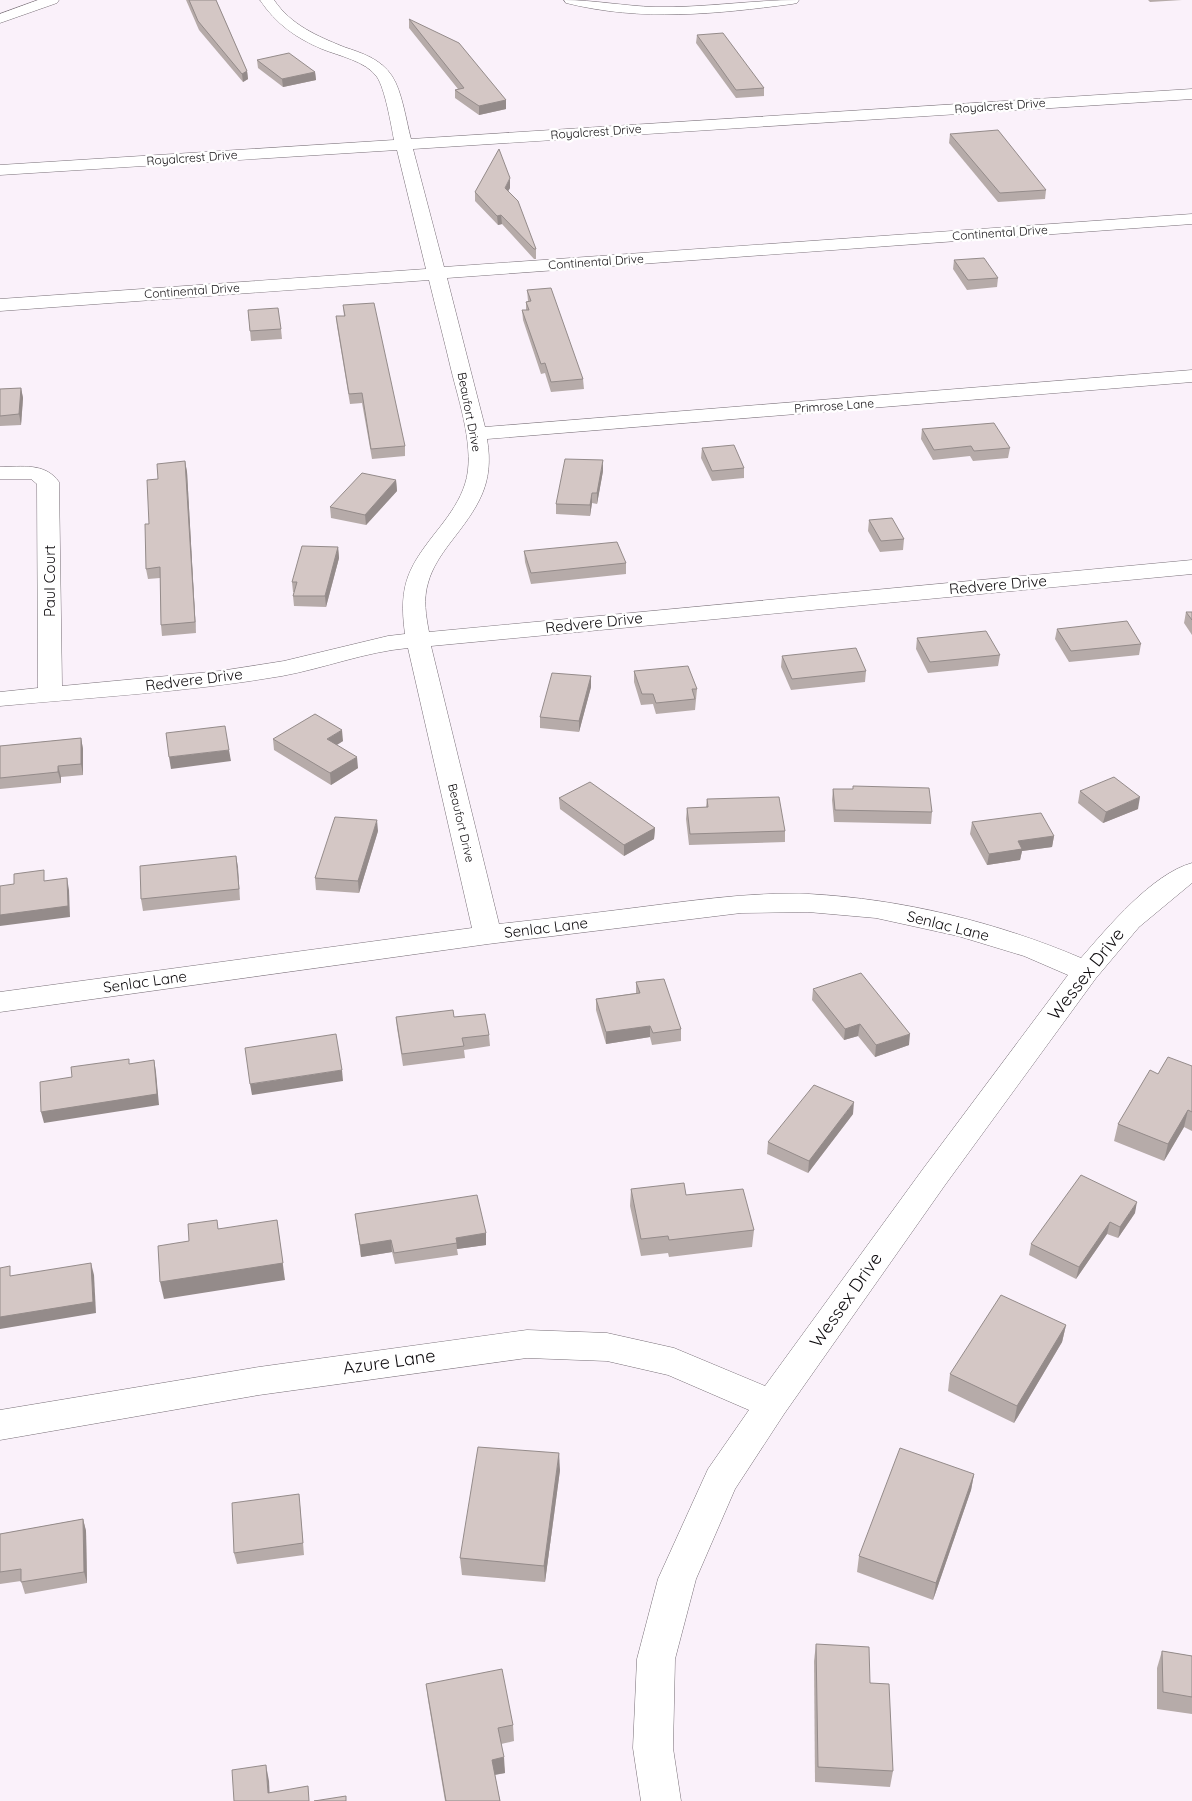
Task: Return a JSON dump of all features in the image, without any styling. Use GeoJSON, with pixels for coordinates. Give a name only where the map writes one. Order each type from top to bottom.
{"type":"FeatureCollection","features":[{"type":"Feature","properties":{"kind":"street"},"geometry":{"type":"LineString","coordinates":[[0,19],[52,0]]}},
{"type":"Feature","properties":{"kind":"street","name":"Beaufort Drive"},"geometry":{"type":"LineString","coordinates":[[267,0],[278,16],[301,34],[363,60],[380,70],[388,82],[475,434],[479,469],[472,494],[418,576],[413,603],[418,640],[488,935]]}},
{"type":"Feature","properties":{"kind":"street"},"geometry":{"type":"LineString","coordinates":[[571,0],[652,13],[705,11],[792,0]]}},
{"type":"Feature","properties":{"kind":"street","name":"Royalcrest Drive"},"geometry":{"type":"LineString","coordinates":[[0,170],[1192,94]]}},
{"type":"Feature","properties":{"kind":"street","name":"Continental Drive"},"geometry":{"type":"LineString","coordinates":[[0,305],[1192,219]]}},
{"type":"Feature","properties":{"kind":"street","name":"Primrose Lane"},"geometry":{"type":"LineString","coordinates":[[475,434],[1192,376]]}},
{"type":"Feature","properties":{"kind":"street","name":"Paul Court"},"geometry":{"type":"LineString","coordinates":[[0,473],[36,473],[48,482],[50,694]]}},
{"type":"Feature","properties":{"kind":"street","name":"Redvere Drive"},"geometry":{"type":"LineString","coordinates":[[0,699],[220,678],[284,668],[388,643],[1192,567]]}},
{"type":"Feature","properties":{"kind":"street","name":"Wessex Drive"},"geometry":{"type":"LineString","coordinates":[[661,1801],[653,1748],[656,1659],[677,1579],[721,1480],[772,1404],[934,1177],[1086,972],[1129,920],[1179,879],[1192,872]]}},
{"type":"Feature","properties":{"kind":"street","name":"Senlac Lane"},"geometry":{"type":"LineString","coordinates":[[0,1002],[488,935],[732,905],[808,903],[876,909],[961,927],[1034,949],[1086,972]]}},
{"type":"Feature","properties":{"kind":"street","name":"Azure Lane"},"geometry":{"type":"LineString","coordinates":[[0,1426],[259,1381],[527,1344],[608,1347],[674,1362],[772,1404]]}},
{"type":"Feature","properties":{"kind":"building"},"geometry":{"type":"Polygon","coordinates":[[[189,0],[216,0],[247,71],[242,74],[198,21],[189,0]]]}},
{"type":"Feature","properties":{"kind":"building"},"geometry":{"type":"Polygon","coordinates":[[[409,19],[459,43],[506,100],[479,106],[455,90],[464,88],[409,19]]]}},
{"type":"Feature","properties":{"kind":"building"},"geometry":{"type":"Polygon","coordinates":[[[723,33],[764,88],[736,90],[697,35],[723,33]]]}},
{"type":"Feature","properties":{"kind":"building"},"geometry":{"type":"Polygon","coordinates":[[[289,53],[315,72],[282,79],[257,60],[289,53]]]}},
{"type":"Feature","properties":{"kind":"building"},"geometry":{"type":"Polygon","coordinates":[[[998,130],[1046,190],[1000,193],[950,134],[998,130]]]}},
{"type":"Feature","properties":{"kind":"building"},"geometry":{"type":"Polygon","coordinates":[[[499,149],[510,178],[505,188],[518,201],[536,249],[501,215],[497,216],[475,192],[499,149]]]}},
{"type":"Feature","properties":{"kind":"building"},"geometry":{"type":"Polygon","coordinates":[[[984,258],[998,278],[968,280],[954,260],[984,258]]]}},
{"type":"Feature","properties":{"kind":"building"},"geometry":{"type":"Polygon","coordinates":[[[551,288],[583,379],[551,382],[545,363],[541,364],[522,310],[529,310],[526,302],[531,301],[527,290],[551,288]]]}},
{"type":"Feature","properties":{"kind":"building"},"geometry":{"type":"Polygon","coordinates":[[[374,303],[405,446],[371,449],[362,393],[349,394],[336,316],[345,316],[343,305],[374,303]]]}},
{"type":"Feature","properties":{"kind":"building"},"geometry":{"type":"Polygon","coordinates":[[[278,308],[281,329],[250,331],[248,310],[278,308]]]}},
{"type":"Feature","properties":{"kind":"building"},"geometry":{"type":"Polygon","coordinates":[[[21,388],[19,414],[0,416],[0,389],[21,388]]]}},
{"type":"Feature","properties":{"kind":"building"},"geometry":{"type":"Polygon","coordinates":[[[994,423],[1010,448],[974,451],[971,446],[934,450],[922,429],[994,423]]]}},
{"type":"Feature","properties":{"kind":"building"},"geometry":{"type":"Polygon","coordinates":[[[734,445],[744,468],[712,471],[702,448],[734,445]]]}},
{"type":"Feature","properties":{"kind":"building"},"geometry":{"type":"Polygon","coordinates":[[[565,459],[603,460],[597,493],[592,493],[590,505],[556,504],[565,459]]]}},
{"type":"Feature","properties":{"kind":"building"},"geometry":{"type":"Polygon","coordinates":[[[185,461],[195,622],[161,625],[160,567],[146,569],[145,524],[149,524],[147,480],[158,479],[157,464],[185,461]]]}},
{"type":"Feature","properties":{"kind":"building"},"geometry":{"type":"Polygon","coordinates":[[[362,473],[396,480],[365,515],[330,507],[362,473]]]}},
{"type":"Feature","properties":{"kind":"building"},"geometry":{"type":"Polygon","coordinates":[[[892,518],[904,539],[881,541],[869,520],[892,518]]]}},
{"type":"Feature","properties":{"kind":"building"},"geometry":{"type":"Polygon","coordinates":[[[617,542],[626,563],[531,573],[524,551],[617,542]]]}},
{"type":"Feature","properties":{"kind":"building"},"geometry":{"type":"Polygon","coordinates":[[[302,546],[338,547],[325,596],[293,596],[297,582],[292,582],[302,546]]]}},
{"type":"Feature","properties":{"kind":"building"},"geometry":{"type":"Polygon","coordinates":[[[1186,612],[1192,612],[1192,620],[1186,612]]]}},
{"type":"Feature","properties":{"kind":"building"},"geometry":{"type":"Polygon","coordinates":[[[1127,621],[1141,644],[1071,651],[1057,629],[1127,621]]]}},
{"type":"Feature","properties":{"kind":"building"},"geometry":{"type":"Polygon","coordinates":[[[986,631],[1000,655],[930,662],[917,638],[986,631]]]}},
{"type":"Feature","properties":{"kind":"building"},"geometry":{"type":"Polygon","coordinates":[[[856,648],[866,671],[792,679],[782,656],[856,648]]]}},
{"type":"Feature","properties":{"kind":"building"},"geometry":{"type":"Polygon","coordinates":[[[688,666],[697,689],[692,689],[695,699],[656,703],[653,694],[642,694],[634,671],[688,666]]]}},
{"type":"Feature","properties":{"kind":"building"},"geometry":{"type":"Polygon","coordinates":[[[552,673],[591,676],[579,721],[540,717],[552,673]]]}},
{"type":"Feature","properties":{"kind":"building"},"geometry":{"type":"Polygon","coordinates":[[[315,714],[342,730],[327,739],[357,757],[330,773],[273,739],[315,714]]]}},
{"type":"Feature","properties":{"kind":"building"},"geometry":{"type":"Polygon","coordinates":[[[225,726],[229,750],[169,757],[166,733],[225,726]]]}},
{"type":"Feature","properties":{"kind":"building"},"geometry":{"type":"Polygon","coordinates":[[[81,738],[81,764],[58,766],[58,772],[0,778],[0,746],[81,738]]]}},
{"type":"Feature","properties":{"kind":"building"},"geometry":{"type":"Polygon","coordinates":[[[1114,777],[1140,797],[1106,812],[1080,791],[1114,777]]]}},
{"type":"Feature","properties":{"kind":"building"},"geometry":{"type":"Polygon","coordinates":[[[590,782],[655,828],[624,845],[559,798],[590,782]]]}},
{"type":"Feature","properties":{"kind":"building"},"geometry":{"type":"Polygon","coordinates":[[[853,786],[929,788],[932,812],[835,810],[833,789],[853,789],[853,786]]]}},
{"type":"Feature","properties":{"kind":"building"},"geometry":{"type":"Polygon","coordinates":[[[779,797],[785,831],[690,834],[687,808],[708,807],[707,799],[779,797]]]}},
{"type":"Feature","properties":{"kind":"building"},"geometry":{"type":"Polygon","coordinates":[[[1041,813],[1054,836],[1018,841],[1022,849],[989,854],[972,822],[1041,813]]]}},
{"type":"Feature","properties":{"kind":"building"},"geometry":{"type":"Polygon","coordinates":[[[335,817],[377,820],[358,881],[315,878],[335,817]]]}},
{"type":"Feature","properties":{"kind":"building"},"geometry":{"type":"Polygon","coordinates":[[[236,856],[239,889],[141,899],[140,866],[236,856]]]}},
{"type":"Feature","properties":{"kind":"building"},"geometry":{"type":"Polygon","coordinates":[[[44,870],[44,881],[67,878],[68,906],[0,915],[0,886],[14,884],[14,874],[44,870]]]}},
{"type":"Feature","properties":{"kind":"building"},"geometry":{"type":"Polygon","coordinates":[[[861,973],[910,1034],[876,1045],[860,1024],[845,1029],[813,989],[861,973]]]}},
{"type":"Feature","properties":{"kind":"building"},"geometry":{"type":"Polygon","coordinates":[[[664,979],[681,1029],[653,1033],[650,1026],[606,1032],[596,999],[640,993],[636,982],[664,979]]]}},
{"type":"Feature","properties":{"kind":"building"},"geometry":{"type":"Polygon","coordinates":[[[453,1010],[454,1017],[485,1014],[489,1035],[462,1038],[464,1046],[402,1054],[396,1017],[453,1010]]]}},
{"type":"Feature","properties":{"kind":"building"},"geometry":{"type":"Polygon","coordinates":[[[336,1034],[342,1070],[250,1084],[245,1048],[336,1034]]]}},
{"type":"Feature","properties":{"kind":"building"},"geometry":{"type":"Polygon","coordinates":[[[1168,1057],[1192,1066],[1192,1112],[1188,1110],[1168,1144],[1118,1124],[1150,1070],[1158,1074],[1168,1057]]]}},
{"type":"Feature","properties":{"kind":"building"},"geometry":{"type":"Polygon","coordinates":[[[129,1059],[129,1064],[154,1060],[157,1094],[41,1112],[40,1082],[72,1077],[71,1067],[129,1059]]]}},
{"type":"Feature","properties":{"kind":"building"},"geometry":{"type":"Polygon","coordinates":[[[814,1085],[854,1102],[809,1161],[768,1142],[814,1085]]]}},
{"type":"Feature","properties":{"kind":"building"},"geometry":{"type":"Polygon","coordinates":[[[1081,1175],[1137,1202],[1120,1227],[1110,1222],[1079,1267],[1031,1244],[1081,1175]]]}},
{"type":"Feature","properties":{"kind":"building"},"geometry":{"type":"Polygon","coordinates":[[[684,1183],[686,1195],[743,1189],[754,1230],[669,1240],[668,1236],[641,1239],[631,1189],[684,1183]]]}},
{"type":"Feature","properties":{"kind":"building"},"geometry":{"type":"Polygon","coordinates":[[[477,1195],[486,1233],[456,1238],[457,1243],[394,1253],[391,1240],[360,1245],[355,1214],[477,1195]]]}},
{"type":"Feature","properties":{"kind":"building"},"geometry":{"type":"Polygon","coordinates":[[[217,1220],[218,1229],[277,1220],[283,1263],[160,1282],[158,1246],[189,1241],[188,1224],[217,1220]]]}},
{"type":"Feature","properties":{"kind":"building"},"geometry":{"type":"Polygon","coordinates":[[[91,1263],[93,1302],[0,1317],[0,1268],[10,1266],[10,1276],[91,1263]]]}},
{"type":"Feature","properties":{"kind":"building"},"geometry":{"type":"Polygon","coordinates":[[[1001,1295],[1066,1325],[1017,1406],[950,1374],[1001,1295]]]}},
{"type":"Feature","properties":{"kind":"building"},"geometry":{"type":"Polygon","coordinates":[[[478,1447],[559,1453],[544,1566],[460,1558],[478,1447]]]}},
{"type":"Feature","properties":{"kind":"building"},"geometry":{"type":"Polygon","coordinates":[[[900,1448],[974,1474],[936,1583],[859,1556],[900,1448]]]}},
{"type":"Feature","properties":{"kind":"building"},"geometry":{"type":"Polygon","coordinates":[[[299,1494],[303,1543],[234,1553],[232,1503],[299,1494]]]}},
{"type":"Feature","properties":{"kind":"building"},"geometry":{"type":"Polygon","coordinates":[[[83,1519],[84,1572],[21,1582],[21,1569],[0,1572],[0,1534],[83,1519]]]}},
{"type":"Feature","properties":{"kind":"building"},"geometry":{"type":"Polygon","coordinates":[[[816,1644],[869,1647],[870,1683],[889,1684],[893,1771],[818,1767],[816,1644]]]}},
{"type":"Feature","properties":{"kind":"building"},"geometry":{"type":"Polygon","coordinates":[[[1162,1651],[1192,1656],[1192,1697],[1163,1692],[1162,1651]]]}},
{"type":"Feature","properties":{"kind":"building"},"geometry":{"type":"Polygon","coordinates":[[[502,1669],[513,1725],[498,1728],[504,1757],[492,1760],[500,1801],[446,1801],[426,1684],[502,1669]]]}},
{"type":"Feature","properties":{"kind":"building"},"geometry":{"type":"Polygon","coordinates":[[[266,1765],[268,1793],[308,1786],[309,1801],[234,1801],[232,1770],[266,1765]]]}},
{"type":"Feature","properties":{"kind":"building"},"geometry":{"type":"Polygon","coordinates":[[[346,1796],[346,1801],[314,1801],[346,1796]]]}}]}
